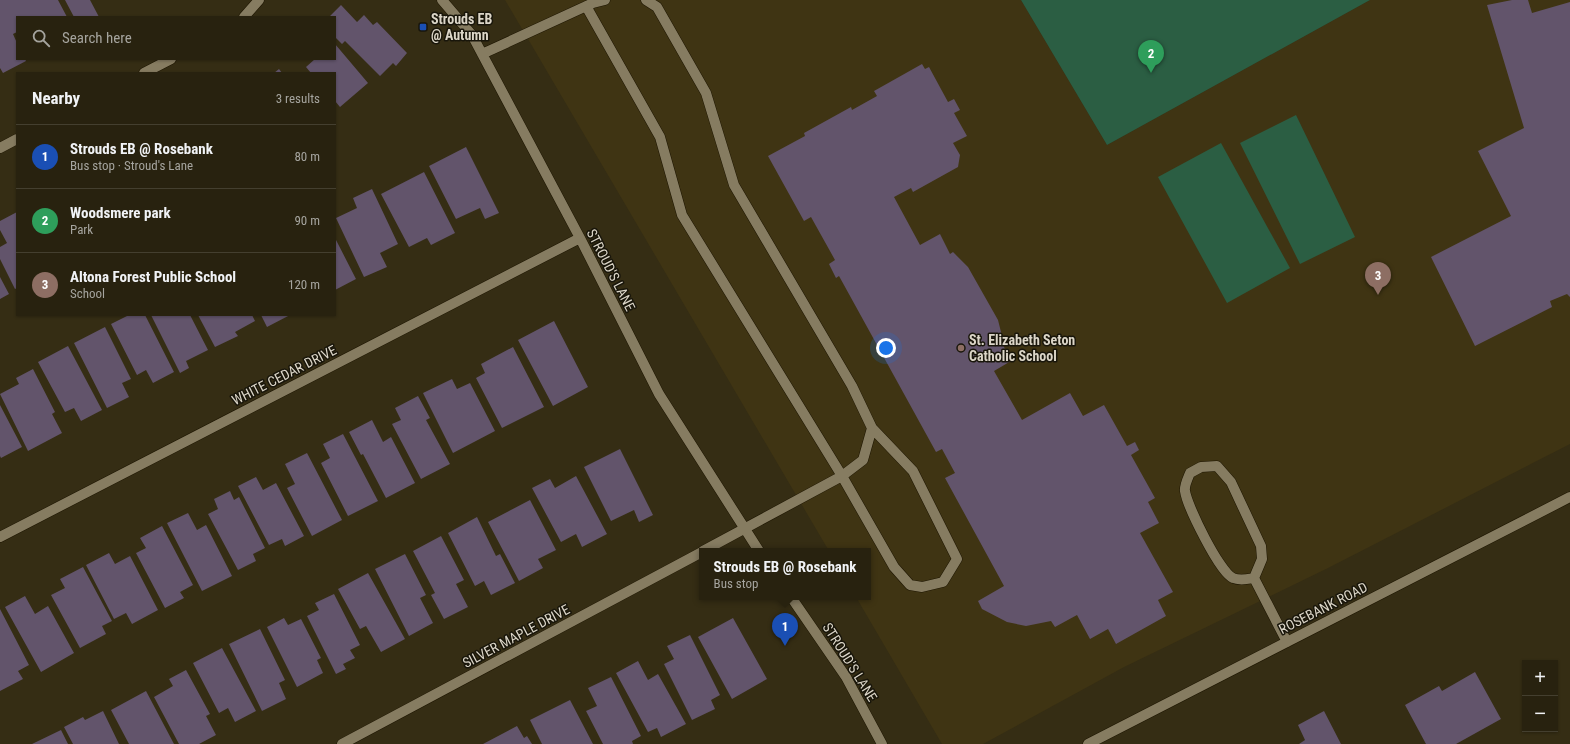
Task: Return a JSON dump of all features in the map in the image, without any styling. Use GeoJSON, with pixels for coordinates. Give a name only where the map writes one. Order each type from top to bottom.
{"type":"FeatureCollection","features":[{"type":"Feature","properties":{"kind":"street"},"geometry":{"type":"LineString","coordinates":[[245,16],[259,0]]}},
{"type":"Feature","properties":{"kind":"street","name":"STROUD'S LANE"},"geometry":{"type":"LineString","coordinates":[[442,0],[472,35],[580,238],[658,394],[757,548]]}},
{"type":"Feature","properties":{"kind":"street"},"geometry":{"type":"LineString","coordinates":[[482,54],[586,6],[605,0]]}},
{"type":"Feature","properties":{"kind":"street"},"geometry":{"type":"LineString","coordinates":[[586,6],[660,137],[682,215],[842,476],[894,567],[910,585],[922,587],[943,582],[956,559],[913,472],[872,428],[852,386],[734,185],[706,93],[657,7],[646,0]]}},
{"type":"Feature","properties":{"kind":"street"},"geometry":{"type":"LineString","coordinates":[[146,72],[169,60]]}},
{"type":"Feature","properties":{"kind":"street"},"geometry":{"type":"LineString","coordinates":[[0,148],[16,140]]}},
{"type":"Feature","properties":{"kind":"street","name":"WHITE CEDAR DRIVE"},"geometry":{"type":"LineString","coordinates":[[0,537],[580,238]]}},
{"type":"Feature","properties":{"kind":"street","name":"SILVER MAPLE DRIVE"},"geometry":{"type":"LineString","coordinates":[[708,548],[842,476],[863,460],[872,428]]}},
{"type":"Feature","properties":{"kind":"street"},"geometry":{"type":"LineString","coordinates":[[1217,466],[1231,482],[1261,546],[1262,559],[1254,578],[1244,580],[1232,578],[1220,567],[1194,516],[1185,490],[1190,473],[1201,467],[1217,466]]}},
{"type":"Feature","properties":{"kind":"street","name":"ROSEBANK ROAD"},"geometry":{"type":"LineString","coordinates":[[1088,744],[1570,497]]}},
{"type":"Feature","properties":{"kind":"street","name":"SILVER MAPLE DRIVE"},"geometry":{"type":"LineString","coordinates":[[342,744],[699,553]]}},
{"type":"Feature","properties":{"kind":"street"},"geometry":{"type":"LineString","coordinates":[[1254,578],[1287,642]]}},
{"type":"Feature","properties":{"kind":"street","name":"STROUD'S LANE"},"geometry":{"type":"LineString","coordinates":[[793,600],[846,677],[882,744]]}},
{"type":"Feature","properties":{"kind":"shaded area","name":"St. Elizabeth Seton Catholic School"},"geometry":{"type":"Polygon","coordinates":[[[505,0],[1021,0],[1107,145],[1370,0],[1570,0],[1570,444],[1328,568],[1124,667],[983,744],[942,744],[858,600],[871,600],[871,548],[827,548],[505,0]]]}},
{"type":"Feature","properties":{"kind":"green space"},"geometry":{"type":"Polygon","coordinates":[[[1021,0],[1370,0],[1107,145],[1021,0]]]}},
{"type":"Feature","properties":{"kind":"green space"},"geometry":{"type":"Polygon","coordinates":[[[1296,115],[1355,237],[1300,264],[1240,143],[1296,115]]]}},
{"type":"Feature","properties":{"kind":"green space"},"geometry":{"type":"Polygon","coordinates":[[[1221,143],[1290,268],[1227,303],[1158,177],[1221,143]]]}},
{"type":"Feature","properties":{"kind":"building"},"geometry":{"type":"Polygon","coordinates":[[[0,0],[58,0],[66,16],[16,16],[16,32],[13,34],[16,41],[16,60],[26,61],[3,73],[0,68],[0,0]]]}},
{"type":"Feature","properties":{"kind":"building"},"geometry":{"type":"Polygon","coordinates":[[[65,0],[90,0],[98,16],[73,16],[65,0]]]}},
{"type":"Feature","properties":{"kind":"building"},"geometry":{"type":"Polygon","coordinates":[[[1512,0],[1528,0],[1532,13],[1570,2],[1570,297],[1567,294],[1550,301],[1552,307],[1475,346],[1431,257],[1511,216],[1478,151],[1524,128],[1487,5],[1512,0]]]}},
{"type":"Feature","properties":{"kind":"building"},"geometry":{"type":"Polygon","coordinates":[[[341,5],[357,22],[364,15],[373,25],[377,22],[407,53],[396,66],[393,63],[380,76],[345,41],[342,44],[336,38],[336,16],[330,16],[341,5]]]}},
{"type":"Feature","properties":{"kind":"building"},"geometry":{"type":"Polygon","coordinates":[[[336,45],[368,83],[340,107],[336,102],[336,72],[310,72],[306,67],[314,60],[336,60],[336,45]]]}},
{"type":"Feature","properties":{"kind":"building"},"geometry":{"type":"Polygon","coordinates":[[[922,64],[925,69],[929,67],[948,102],[954,99],[960,110],[954,113],[967,136],[953,143],[960,155],[958,167],[913,192],[911,188],[894,197],[920,245],[940,234],[950,254],[953,252],[968,267],[998,320],[1003,340],[1001,341],[1011,361],[994,371],[1022,420],[1070,393],[1083,416],[1104,405],[1127,446],[1135,442],[1139,450],[1131,455],[1155,498],[1148,502],[1159,523],[1140,533],[1173,592],[1158,600],[1166,616],[1116,644],[1108,629],[1090,639],[1077,615],[1055,627],[1051,621],[1026,626],[1007,622],[982,609],[978,601],[1004,586],[945,478],[955,473],[942,449],[936,452],[839,276],[836,278],[829,264],[835,260],[811,217],[804,221],[768,156],[805,136],[804,133],[851,107],[852,110],[877,96],[874,91],[922,64]]]}},
{"type":"Feature","properties":{"kind":"building"},"geometry":{"type":"Polygon","coordinates":[[[466,147],[499,213],[485,219],[480,208],[456,219],[429,166],[466,147]]]}},
{"type":"Feature","properties":{"kind":"building"},"geometry":{"type":"Polygon","coordinates":[[[424,172],[455,233],[431,245],[427,238],[409,247],[381,194],[424,172]]]}},
{"type":"Feature","properties":{"kind":"building"},"geometry":{"type":"Polygon","coordinates":[[[372,189],[398,244],[380,253],[387,267],[364,277],[336,218],[357,208],[353,198],[372,189]]]}},
{"type":"Feature","properties":{"kind":"building"},"geometry":{"type":"Polygon","coordinates":[[[16,213],[15,289],[0,259],[0,247],[7,243],[0,230],[0,221],[16,213]]]}},
{"type":"Feature","properties":{"kind":"building"},"geometry":{"type":"Polygon","coordinates":[[[336,240],[356,279],[336,289],[336,240]]]}},
{"type":"Feature","properties":{"kind":"building"},"geometry":{"type":"Polygon","coordinates":[[[0,277],[9,294],[0,299],[0,277]]]}},
{"type":"Feature","properties":{"kind":"building"},"geometry":{"type":"Polygon","coordinates":[[[127,316],[146,316],[174,372],[153,383],[146,370],[137,375],[111,324],[127,316]]]}},
{"type":"Feature","properties":{"kind":"building"},"geometry":{"type":"Polygon","coordinates":[[[152,316],[191,316],[208,350],[186,361],[189,368],[180,373],[152,316]]]}},
{"type":"Feature","properties":{"kind":"building"},"geometry":{"type":"Polygon","coordinates":[[[199,316],[252,316],[255,321],[235,332],[238,336],[215,347],[199,316]]]}},
{"type":"Feature","properties":{"kind":"building"},"geometry":{"type":"Polygon","coordinates":[[[262,316],[288,316],[267,327],[262,316]]]}},
{"type":"Feature","properties":{"kind":"building"},"geometry":{"type":"Polygon","coordinates":[[[554,321],[588,387],[553,406],[518,340],[554,321]]]}},
{"type":"Feature","properties":{"kind":"building"},"geometry":{"type":"Polygon","coordinates":[[[105,327],[131,379],[122,383],[129,397],[107,408],[74,343],[105,327]]]}},
{"type":"Feature","properties":{"kind":"building"},"geometry":{"type":"Polygon","coordinates":[[[68,346],[102,410],[81,421],[74,408],[65,412],[38,362],[68,346]]]}},
{"type":"Feature","properties":{"kind":"building"},"geometry":{"type":"Polygon","coordinates":[[[513,347],[544,407],[502,428],[476,378],[485,373],[481,364],[513,347]]]}},
{"type":"Feature","properties":{"kind":"building"},"geometry":{"type":"Polygon","coordinates":[[[33,369],[55,412],[52,414],[62,433],[28,451],[0,394],[19,384],[16,378],[33,369]]]}},
{"type":"Feature","properties":{"kind":"building"},"geometry":{"type":"Polygon","coordinates":[[[452,379],[457,389],[470,383],[495,431],[453,453],[423,393],[452,379]]]}},
{"type":"Feature","properties":{"kind":"building"},"geometry":{"type":"Polygon","coordinates":[[[418,396],[430,418],[426,420],[450,464],[421,479],[392,424],[401,420],[395,408],[418,396]]]}},
{"type":"Feature","properties":{"kind":"building"},"geometry":{"type":"Polygon","coordinates":[[[0,405],[22,447],[1,458],[0,456],[0,405]]]}},
{"type":"Feature","properties":{"kind":"building"},"geometry":{"type":"Polygon","coordinates":[[[372,420],[383,442],[391,437],[415,483],[386,498],[363,454],[361,455],[349,432],[372,420]]]}},
{"type":"Feature","properties":{"kind":"building"},"geometry":{"type":"Polygon","coordinates":[[[343,434],[378,501],[348,516],[321,463],[330,458],[323,444],[343,434]]]}},
{"type":"Feature","properties":{"kind":"building"},"geometry":{"type":"Polygon","coordinates":[[[620,449],[653,515],[639,522],[634,510],[611,521],[584,467],[620,449]]]}},
{"type":"Feature","properties":{"kind":"building"},"geometry":{"type":"Polygon","coordinates":[[[307,453],[342,520],[312,536],[287,488],[295,484],[285,464],[307,453]]]}},
{"type":"Feature","properties":{"kind":"building"},"geometry":{"type":"Polygon","coordinates":[[[576,476],[607,534],[582,547],[576,534],[561,542],[532,488],[550,479],[555,488],[576,476]]]}},
{"type":"Feature","properties":{"kind":"building"},"geometry":{"type":"Polygon","coordinates":[[[256,477],[263,490],[276,483],[304,536],[285,546],[282,539],[269,545],[238,486],[256,477]]]}},
{"type":"Feature","properties":{"kind":"building"},"geometry":{"type":"Polygon","coordinates":[[[230,491],[234,500],[239,497],[265,548],[253,554],[256,561],[238,570],[208,514],[218,509],[214,499],[230,491]]]}},
{"type":"Feature","properties":{"kind":"building"},"geometry":{"type":"Polygon","coordinates":[[[530,500],[556,550],[538,559],[543,568],[519,581],[488,522],[530,500]]]}},
{"type":"Feature","properties":{"kind":"building"},"geometry":{"type":"Polygon","coordinates":[[[188,513],[197,530],[206,525],[232,576],[202,591],[167,523],[188,513]]]}},
{"type":"Feature","properties":{"kind":"building"},"geometry":{"type":"Polygon","coordinates":[[[477,517],[496,556],[500,554],[515,583],[491,595],[484,581],[475,586],[448,533],[477,517]]]}},
{"type":"Feature","properties":{"kind":"building"},"geometry":{"type":"Polygon","coordinates":[[[162,526],[193,585],[180,592],[184,598],[165,608],[136,553],[146,548],[140,538],[162,526]]]}},
{"type":"Feature","properties":{"kind":"building"},"geometry":{"type":"Polygon","coordinates":[[[441,536],[464,580],[456,584],[468,607],[444,619],[431,595],[435,593],[413,551],[441,536]]]}},
{"type":"Feature","properties":{"kind":"building"},"geometry":{"type":"Polygon","coordinates":[[[109,553],[115,564],[130,556],[158,610],[132,624],[126,613],[114,619],[86,565],[109,553]]]}},
{"type":"Feature","properties":{"kind":"building"},"geometry":{"type":"Polygon","coordinates":[[[405,554],[426,595],[420,598],[433,623],[409,636],[375,569],[405,554]]]}},
{"type":"Feature","properties":{"kind":"building"},"geometry":{"type":"Polygon","coordinates":[[[83,567],[112,621],[102,626],[106,634],[80,648],[51,595],[65,588],[60,579],[83,567]]]}},
{"type":"Feature","properties":{"kind":"building"},"geometry":{"type":"Polygon","coordinates":[[[368,573],[405,639],[381,652],[366,626],[360,629],[338,589],[368,573]]]}},
{"type":"Feature","properties":{"kind":"building"},"geometry":{"type":"Polygon","coordinates":[[[334,594],[360,645],[350,650],[355,658],[343,664],[346,669],[336,674],[307,616],[319,610],[315,603],[334,594]]]}},
{"type":"Feature","properties":{"kind":"building"},"geometry":{"type":"Polygon","coordinates":[[[25,596],[35,614],[48,606],[74,653],[41,672],[5,607],[25,596]]]}},
{"type":"Feature","properties":{"kind":"building"},"geometry":{"type":"Polygon","coordinates":[[[0,609],[29,665],[18,671],[23,679],[0,691],[0,609]]]}},
{"type":"Feature","properties":{"kind":"building"},"geometry":{"type":"Polygon","coordinates":[[[284,618],[288,625],[301,619],[321,658],[317,660],[323,673],[297,687],[267,627],[284,618]]]}},
{"type":"Feature","properties":{"kind":"building"},"geometry":{"type":"Polygon","coordinates":[[[733,618],[767,679],[732,699],[698,637],[733,618]]]}},
{"type":"Feature","properties":{"kind":"building"},"geometry":{"type":"Polygon","coordinates":[[[260,629],[285,680],[279,683],[286,699],[262,711],[229,644],[260,629]]]}},
{"type":"Feature","properties":{"kind":"building"},"geometry":{"type":"Polygon","coordinates":[[[690,635],[720,695],[711,700],[715,709],[692,720],[664,664],[674,659],[667,646],[690,635]]]}},
{"type":"Feature","properties":{"kind":"building"},"geometry":{"type":"Polygon","coordinates":[[[222,648],[256,711],[235,722],[228,708],[219,713],[193,663],[222,648]]]}},
{"type":"Feature","properties":{"kind":"building"},"geometry":{"type":"Polygon","coordinates":[[[638,661],[648,680],[658,674],[686,724],[661,737],[657,728],[648,732],[616,673],[638,661]]]}},
{"type":"Feature","properties":{"kind":"building"},"geometry":{"type":"Polygon","coordinates":[[[186,670],[210,714],[206,716],[216,735],[199,744],[179,744],[154,697],[173,686],[169,679],[186,670]]]}},
{"type":"Feature","properties":{"kind":"building"},"geometry":{"type":"Polygon","coordinates":[[[1475,672],[1501,719],[1456,744],[1426,744],[1405,705],[1439,686],[1442,691],[1475,672]]]}},
{"type":"Feature","properties":{"kind":"building"},"geometry":{"type":"Polygon","coordinates":[[[611,677],[641,736],[632,741],[633,744],[603,744],[586,711],[597,706],[588,688],[611,677]]]}},
{"type":"Feature","properties":{"kind":"building"},"geometry":{"type":"Polygon","coordinates":[[[146,691],[174,744],[129,744],[111,710],[146,691]]]}},
{"type":"Feature","properties":{"kind":"building"},"geometry":{"type":"Polygon","coordinates":[[[570,700],[593,744],[542,744],[530,720],[570,700]]]}},
{"type":"Feature","properties":{"kind":"building"},"geometry":{"type":"Polygon","coordinates":[[[103,711],[119,744],[73,744],[64,727],[83,717],[85,720],[103,711]]]}},
{"type":"Feature","properties":{"kind":"building"},"geometry":{"type":"Polygon","coordinates":[[[1324,711],[1341,744],[1299,744],[1305,740],[1298,725],[1324,711]]]}},
{"type":"Feature","properties":{"kind":"building"},"geometry":{"type":"Polygon","coordinates":[[[517,726],[524,738],[527,736],[532,744],[483,744],[517,726]]]}},
{"type":"Feature","properties":{"kind":"building"},"geometry":{"type":"Polygon","coordinates":[[[61,730],[68,744],[32,744],[61,730]]]}},
{"type":"Feature","properties":{"kind":"place","name":"Strouds EB @ Autumn"},"geometry":{"type":"Point","coordinates":[423,27]}},
{"type":"Feature","properties":{"kind":"place","name":"Woodsmere park"},"geometry":{"type":"Point","coordinates":[1151,73]}},
{"type":"Feature","properties":{"kind":"place","name":"Altona Forest Public School"},"geometry":{"type":"Point","coordinates":[1378,295]}},
{"type":"Feature","properties":{"kind":"place","name":"St. Elizabeth Seton Catholic School"},"geometry":{"type":"Point","coordinates":[961,348]}},
{"type":"Feature","properties":{"kind":"place","name":"Strouds EB @ Rosebank"},"geometry":{"type":"Point","coordinates":[785,646]}}]}
